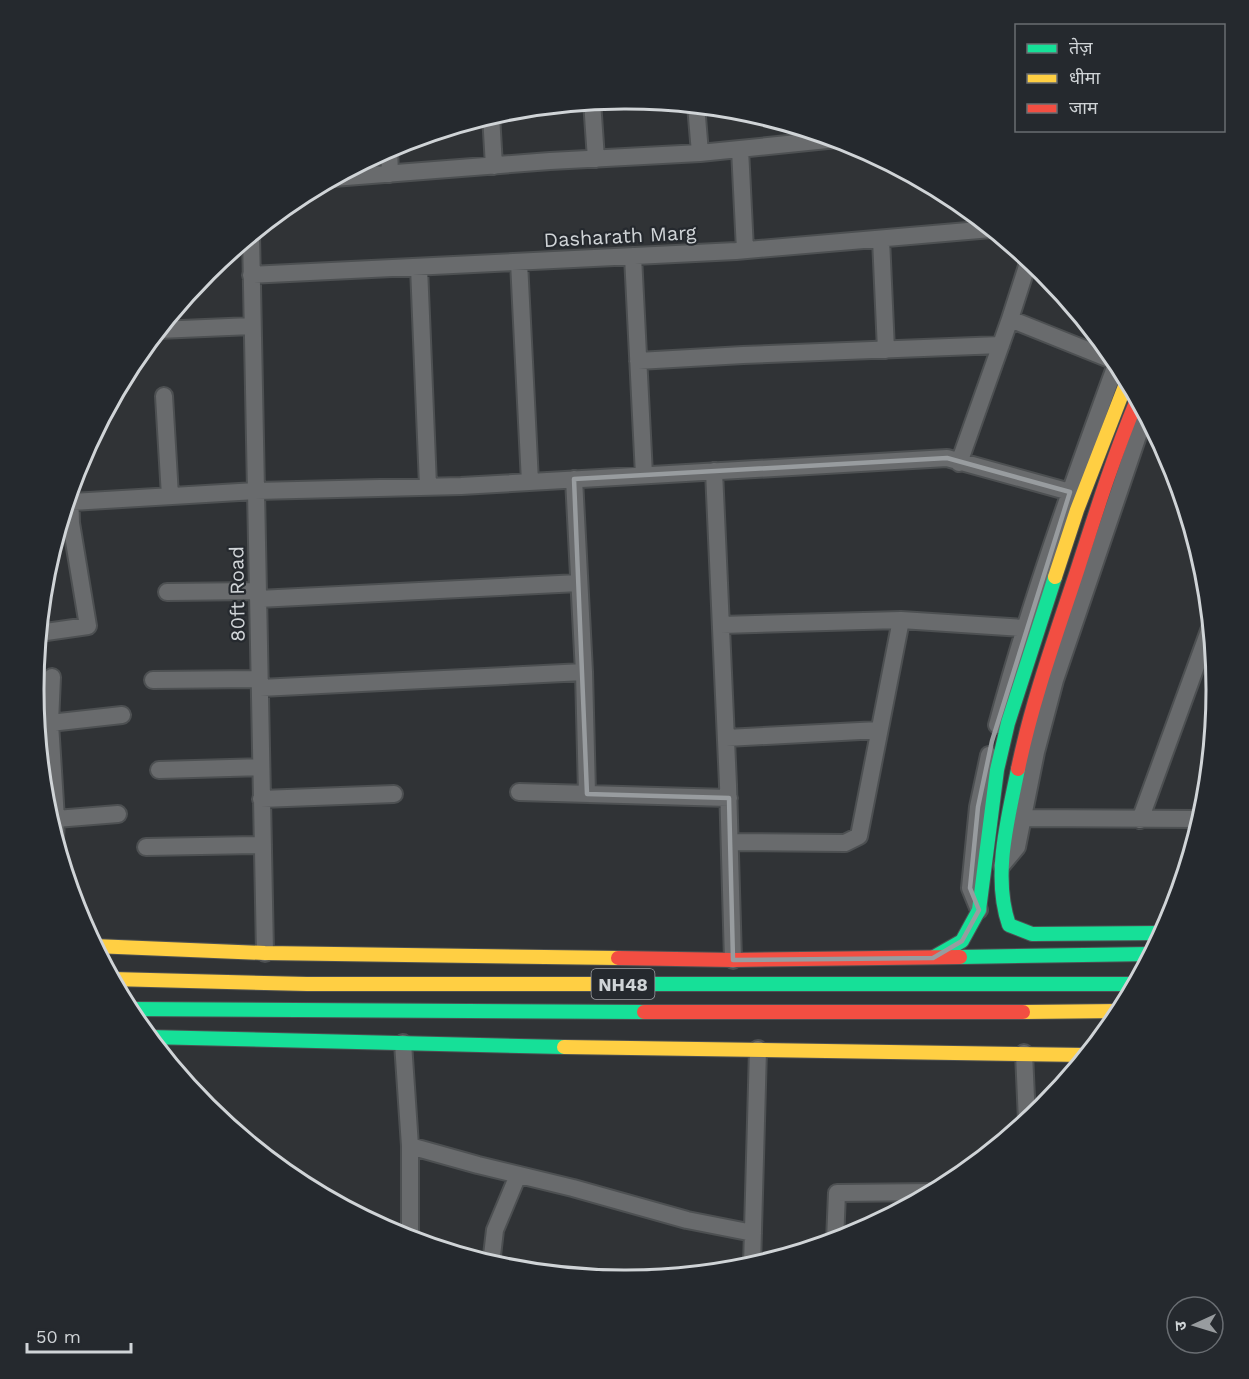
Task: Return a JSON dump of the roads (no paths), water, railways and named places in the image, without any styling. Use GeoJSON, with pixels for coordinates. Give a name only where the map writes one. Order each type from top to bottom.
{"type":"FeatureCollection","features":[{"type":"Feature","properties":{"kind":"main road"},"geometry":{"type":"LineString","coordinates":[[933,958],[962,941],[979,910],[997,770],[1008,723],[1077,510],[1123,391]]}},
{"type":"Feature","properties":{"kind":"main road"},"geometry":{"type":"LineString","coordinates":[[1133,409],[1101,496],[1036,691],[1009,813],[1002,865],[1003,903],[1009,925],[1032,934],[1152,933]]}},
{"type":"Feature","properties":{"kind":"main road"},"geometry":{"type":"LineString","coordinates":[[103,946],[265,953],[733,960],[1142,954]]}},
{"type":"Feature","properties":{"kind":"main road","name":"NH48"},"geometry":{"type":"LineString","coordinates":[[121,979],[307,984],[1126,984]]}},
{"type":"Feature","properties":{"kind":"main road","name":"NH48"},"geometry":{"type":"LineString","coordinates":[[139,1009],[720,1013],[1109,1011]]}},
{"type":"Feature","properties":{"kind":"main road"},"geometry":{"type":"LineString","coordinates":[[160,1037],[1076,1055]]}},
{"type":"Feature","properties":{"kind":"street"},"geometry":{"type":"LineString","coordinates":[[593,110],[596,159]]}},
{"type":"Feature","properties":{"kind":"street"},"geometry":{"type":"LineString","coordinates":[[697,113],[700,153]]}},
{"type":"Feature","properties":{"kind":"street"},"geometry":{"type":"LineString","coordinates":[[492,124],[494,166]]}},
{"type":"Feature","properties":{"kind":"street"},"geometry":{"type":"LineString","coordinates":[[352,177],[700,153],[740,149],[799,135]]}},
{"type":"Feature","properties":{"kind":"street"},"geometry":{"type":"LineString","coordinates":[[740,149],[745,250]]}},
{"type":"Feature","properties":{"kind":"street"},"geometry":{"type":"LineString","coordinates":[[389,159],[390,174]]}},
{"type":"Feature","properties":{"kind":"street","name":"Dasharath Marg"},"geometry":{"type":"LineString","coordinates":[[251,275],[745,250],[979,230]]}},
{"type":"Feature","properties":{"kind":"street"},"geometry":{"type":"LineString","coordinates":[[881,239],[886,350]]}},
{"type":"Feature","properties":{"kind":"street","name":"80ft Road"},"geometry":{"type":"LineString","coordinates":[[251,245],[265,953]]}},
{"type":"Feature","properties":{"kind":"street"},"geometry":{"type":"LineString","coordinates":[[633,256],[644,475]]}},
{"type":"Feature","properties":{"kind":"street"},"geometry":{"type":"LineString","coordinates":[[519,262],[530,482]]}},
{"type":"Feature","properties":{"kind":"street"},"geometry":{"type":"LineString","coordinates":[[419,267],[428,486]]}},
{"type":"Feature","properties":{"kind":"street"},"geometry":{"type":"LineString","coordinates":[[959,463],[1026,270]]}},
{"type":"Feature","properties":{"kind":"street"},"geometry":{"type":"LineString","coordinates":[[1010,319],[1099,355]]}},
{"type":"Feature","properties":{"kind":"street"},"geometry":{"type":"LineString","coordinates":[[169,330],[252,326]]}},
{"type":"Feature","properties":{"kind":"street"},"geometry":{"type":"LineString","coordinates":[[638,361],[1001,345]]}},
{"type":"Feature","properties":{"kind":"street"},"geometry":{"type":"LineString","coordinates":[[979,910],[970,888],[978,807],[992,741],[1024,628],[1113,374]]}},
{"type":"Feature","properties":{"kind":"street"},"geometry":{"type":"LineString","coordinates":[[164,396],[170,496]]}},
{"type":"Feature","properties":{"kind":"street"},"geometry":{"type":"LineString","coordinates":[[1002,865],[1017,847],[1042,724],[1054,680],[1142,425]]}},
{"type":"Feature","properties":{"kind":"street"},"geometry":{"type":"LineString","coordinates":[[77,496],[170,496],[256,490],[530,482],[946,458],[1070,492]]}},
{"type":"Feature","properties":{"kind":"street"},"geometry":{"type":"LineString","coordinates":[[714,471],[729,798],[733,960]]}},
{"type":"Feature","properties":{"kind":"street"},"geometry":{"type":"LineString","coordinates":[[574,480],[584,672],[587,794],[590,794]]}},
{"type":"Feature","properties":{"kind":"street"},"geometry":{"type":"LineString","coordinates":[[47,632],[88,626],[66,529]]}},
{"type":"Feature","properties":{"kind":"street"},"geometry":{"type":"LineString","coordinates":[[167,592],[258,595],[579,583]]}},
{"type":"Feature","properties":{"kind":"street"},"geometry":{"type":"LineString","coordinates":[[721,625],[901,620],[1024,628]]}},
{"type":"Feature","properties":{"kind":"street"},"geometry":{"type":"LineString","coordinates":[[730,842],[845,843],[860,836],[901,620]]}},
{"type":"Feature","properties":{"kind":"street"},"geometry":{"type":"LineString","coordinates":[[1140,820],[1204,646]]}},
{"type":"Feature","properties":{"kind":"street"},"geometry":{"type":"LineString","coordinates":[[153,680],[259,683],[584,672]]}},
{"type":"Feature","properties":{"kind":"street"},"geometry":{"type":"LineString","coordinates":[[46,739],[50,723],[52,677]]}},
{"type":"Feature","properties":{"kind":"street"},"geometry":{"type":"LineString","coordinates":[[50,723],[122,715]]}},
{"type":"Feature","properties":{"kind":"street"},"geometry":{"type":"LineString","coordinates":[[726,738],[879,730]]}},
{"type":"Feature","properties":{"kind":"street"},"geometry":{"type":"LineString","coordinates":[[159,770],[261,767]]}},
{"type":"Feature","properties":{"kind":"street"},"geometry":{"type":"LineString","coordinates":[[519,792],[729,798]]}},
{"type":"Feature","properties":{"kind":"street"},"geometry":{"type":"LineString","coordinates":[[261,799],[394,794]]}},
{"type":"Feature","properties":{"kind":"street"},"geometry":{"type":"LineString","coordinates":[[60,825],[118,814]]}},
{"type":"Feature","properties":{"kind":"street"},"geometry":{"type":"LineString","coordinates":[[1023,818],[1191,819]]}},
{"type":"Feature","properties":{"kind":"street"},"geometry":{"type":"LineString","coordinates":[[146,847],[263,845]]}},
{"type":"Feature","properties":{"kind":"street"},"geometry":{"type":"LineString","coordinates":[[403,1043],[410,1146],[410,1229]]}},
{"type":"Feature","properties":{"kind":"street"},"geometry":{"type":"LineString","coordinates":[[752,1256],[758,1049]]}},
{"type":"Feature","properties":{"kind":"street"},"geometry":{"type":"LineString","coordinates":[[1024,1053],[1026,1108]]}},
{"type":"Feature","properties":{"kind":"street"},"geometry":{"type":"LineString","coordinates":[[410,1146],[687,1220],[753,1233]]}},
{"type":"Feature","properties":{"kind":"street"},"geometry":{"type":"LineString","coordinates":[[492,1255],[495,1230],[518,1175]]}},
{"type":"Feature","properties":{"kind":"street"},"geometry":{"type":"LineString","coordinates":[[835,1230],[837,1193],[916,1192]]}}]}
